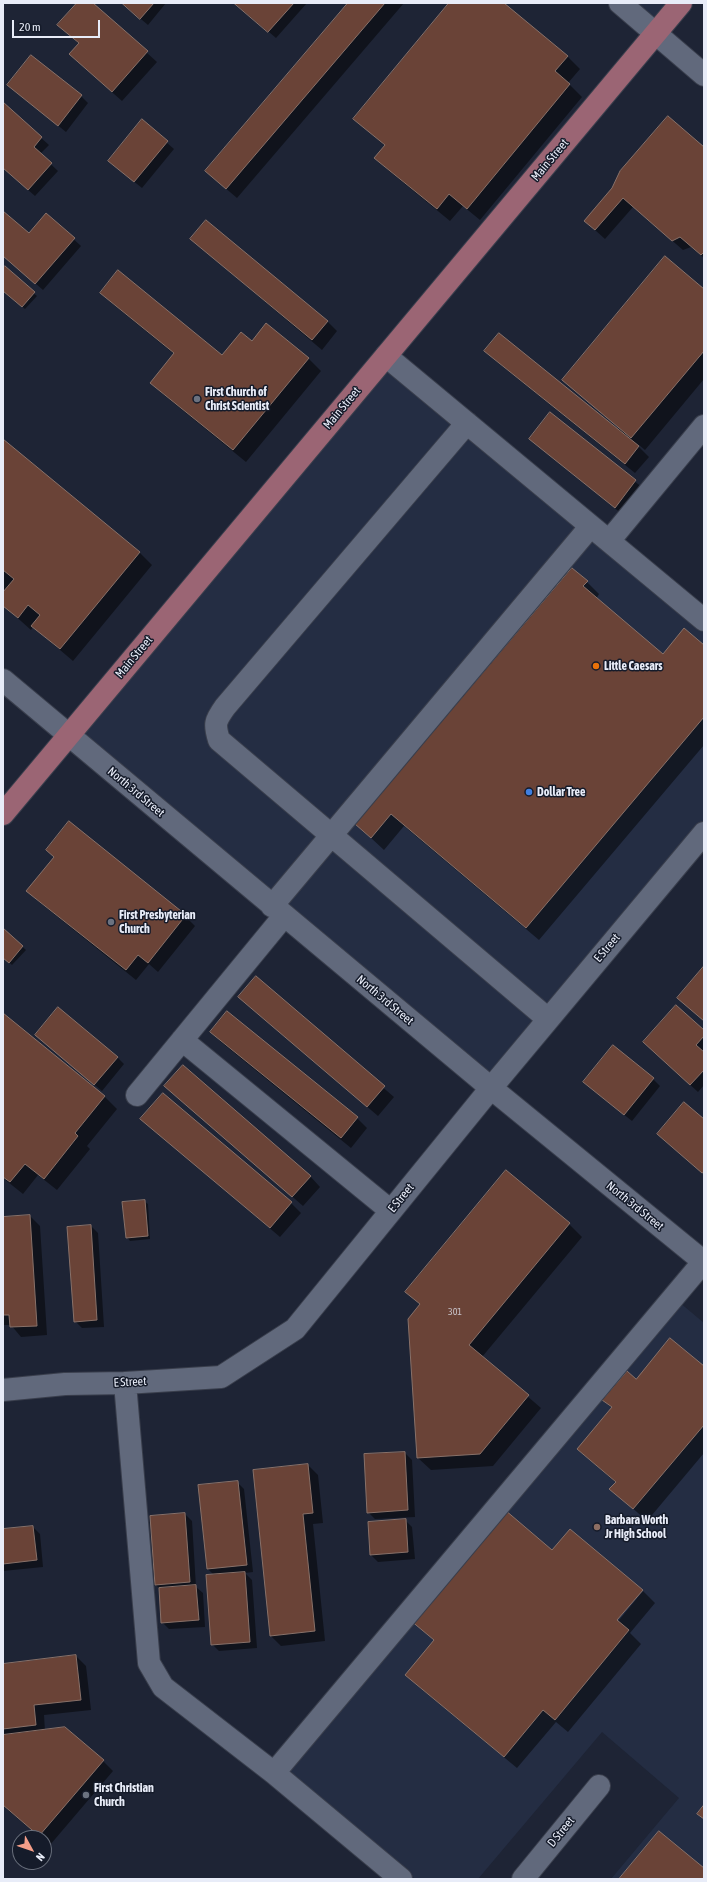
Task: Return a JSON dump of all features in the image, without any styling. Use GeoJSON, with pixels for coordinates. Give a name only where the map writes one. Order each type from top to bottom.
{"type":"FeatureCollection","features":[{"type":"Feature","properties":{"kind":"main road","name":"Main Street"},"geometry":{"type":"LineString","coordinates":[[3,814],[68,734],[681,3]]}},
{"type":"Feature","properties":{"kind":"street"},"geometry":{"type":"LineString","coordinates":[[620,3],[704,74]]}},
{"type":"Feature","properties":{"kind":"street"},"geometry":{"type":"LineString","coordinates":[[386,356],[590,527],[704,620]]}},
{"type":"Feature","properties":{"kind":"street"},"geometry":{"type":"LineString","coordinates":[[467,423],[217,719],[215,728],[219,740],[548,1020]]}},
{"type":"Feature","properties":{"kind":"street"},"geometry":{"type":"LineString","coordinates":[[609,541],[704,426]]}},
{"type":"Feature","properties":{"kind":"street"},"geometry":{"type":"LineString","coordinates":[[137,1095],[182,1040],[278,911],[330,836],[590,527]]}},
{"type":"Feature","properties":{"kind":"street","name":"North 3rd Street"},"geometry":{"type":"LineString","coordinates":[[3,680],[491,1088],[704,1262]]}},
{"type":"Feature","properties":{"kind":"street","name":"E Street"},"geometry":{"type":"LineString","coordinates":[[3,1390],[65,1384],[125,1383],[221,1377],[295,1329],[491,1088],[704,832]]}},
{"type":"Feature","properties":{"kind":"street"},"geometry":{"type":"LineString","coordinates":[[182,1040],[391,1211]]}},
{"type":"Feature","properties":{"kind":"street"},"geometry":{"type":"LineString","coordinates":[[274,1773],[704,1262]]}},
{"type":"Feature","properties":{"kind":"street"},"geometry":{"type":"LineString","coordinates":[[125,1383],[149,1663],[163,1687],[274,1773],[402,1879]]}},
{"type":"Feature","properties":{"kind":"street","name":"D Street"},"geometry":{"type":"LineString","coordinates":[[523,1879],[599,1786]]}},
{"type":"Feature","properties":{"kind":"shaded area"},"geometry":{"type":"Polygon","coordinates":[[[620,3],[681,3],[656,33],[620,3]]]}},
{"type":"Feature","properties":{"kind":"shaded area"},"geometry":{"type":"Polygon","coordinates":[[[386,356],[704,620],[704,833],[491,1088],[68,734],[386,356]]]}},
{"type":"Feature","properties":{"kind":"shaded area","name":"Barbara Worth Jr High School"},"geometry":{"type":"Polygon","coordinates":[[[679,1302],[704,1323],[704,1879],[611,1879],[679,1798],[602,1732],[478,1879],[415,1879],[286,1769],[679,1302]]]}},
{"type":"Feature","properties":{"kind":"building"},"geometry":{"type":"Polygon","coordinates":[[[77,3],[93,3],[148,51],[112,92],[69,54],[79,43],[57,25],[77,3]]]}},
{"type":"Feature","properties":{"kind":"building"},"geometry":{"type":"Polygon","coordinates":[[[122,3],[154,3],[140,19],[122,3]]]}},
{"type":"Feature","properties":{"kind":"building"},"geometry":{"type":"Polygon","coordinates":[[[234,3],[294,3],[268,32],[234,3]]]}},
{"type":"Feature","properties":{"kind":"building"},"geometry":{"type":"Polygon","coordinates":[[[348,3],[385,3],[226,189],[205,171],[348,3]]]}},
{"type":"Feature","properties":{"kind":"building"},"geometry":{"type":"Polygon","coordinates":[[[449,3],[504,3],[568,56],[555,71],[570,84],[467,209],[449,194],[437,209],[374,158],[385,145],[353,119],[449,3]]]}},
{"type":"Feature","properties":{"kind":"building"},"geometry":{"type":"Polygon","coordinates":[[[31,55],[82,95],[58,126],[7,85],[31,55]]]}},
{"type":"Feature","properties":{"kind":"building"},"geometry":{"type":"Polygon","coordinates":[[[3,102],[42,137],[34,147],[52,163],[28,190],[3,168],[3,102]]]}},
{"type":"Feature","properties":{"kind":"building"},"geometry":{"type":"Polygon","coordinates":[[[668,116],[704,147],[704,252],[701,255],[680,237],[672,241],[623,198],[595,230],[584,221],[612,188],[620,171],[668,116]]]}},
{"type":"Feature","properties":{"kind":"building"},"geometry":{"type":"Polygon","coordinates":[[[142,119],[168,141],[134,182],[108,161],[142,119]]]}},
{"type":"Feature","properties":{"kind":"building"},"geometry":{"type":"Polygon","coordinates":[[[3,211],[29,233],[46,213],[75,238],[35,284],[3,256],[3,211]]]}},
{"type":"Feature","properties":{"kind":"building"},"geometry":{"type":"Polygon","coordinates":[[[206,220],[328,321],[312,340],[190,239],[206,220]]]}},
{"type":"Feature","properties":{"kind":"building"},"geometry":{"type":"Polygon","coordinates":[[[665,256],[704,289],[704,351],[631,438],[562,380],[665,256]]]}},
{"type":"Feature","properties":{"kind":"building"},"geometry":{"type":"Polygon","coordinates":[[[5,266],[35,292],[22,307],[3,291],[3,268],[5,266]]]}},
{"type":"Feature","properties":{"kind":"building"},"geometry":{"type":"Polygon","coordinates":[[[118,270],[222,355],[241,332],[252,341],[266,323],[309,358],[233,450],[150,383],[174,353],[100,293],[118,270]]]}},
{"type":"Feature","properties":{"kind":"building"},"geometry":{"type":"Polygon","coordinates":[[[499,333],[639,446],[625,464],[484,351],[499,333]]]}},
{"type":"Feature","properties":{"kind":"building"},"geometry":{"type":"Polygon","coordinates":[[[550,412],[636,480],[615,508],[529,439],[550,412]]]}},
{"type":"Feature","properties":{"kind":"building"},"geometry":{"type":"Polygon","coordinates":[[[3,439],[140,552],[60,649],[31,626],[40,615],[28,605],[18,618],[3,606],[3,592],[14,579],[3,570],[3,439]]]}},
{"type":"Feature","properties":{"kind":"building"},"geometry":{"type":"Polygon","coordinates":[[[572,568],[588,581],[583,586],[663,654],[684,628],[704,645],[704,717],[526,928],[391,814],[371,838],[355,824],[572,568]]]}},
{"type":"Feature","properties":{"kind":"building"},"geometry":{"type":"Polygon","coordinates":[[[69,821],[186,915],[148,963],[138,955],[126,970],[26,891],[54,857],[46,850],[69,821]]]}},
{"type":"Feature","properties":{"kind":"building"},"geometry":{"type":"Polygon","coordinates":[[[3,928],[23,946],[9,963],[3,958],[3,928]]]}},
{"type":"Feature","properties":{"kind":"building"},"geometry":{"type":"Polygon","coordinates":[[[704,966],[704,1021],[677,998],[704,966]]]}},
{"type":"Feature","properties":{"kind":"building"},"geometry":{"type":"Polygon","coordinates":[[[256,976],[385,1086],[367,1107],[238,997],[256,976]]]}},
{"type":"Feature","properties":{"kind":"building"},"geometry":{"type":"Polygon","coordinates":[[[676,1005],[704,1030],[704,1036],[696,1045],[704,1052],[704,1070],[690,1085],[643,1042],[676,1005]]]}},
{"type":"Feature","properties":{"kind":"building"},"geometry":{"type":"Polygon","coordinates":[[[58,1007],[118,1057],[94,1085],[35,1035],[58,1007]]]}},
{"type":"Feature","properties":{"kind":"building"},"geometry":{"type":"Polygon","coordinates":[[[227,1011],[358,1117],[341,1138],[210,1032],[227,1011]]]}},
{"type":"Feature","properties":{"kind":"building"},"geometry":{"type":"Polygon","coordinates":[[[3,1013],[105,1096],[75,1133],[78,1136],[44,1179],[25,1164],[10,1182],[3,1177],[3,1013]]]}},
{"type":"Feature","properties":{"kind":"building"},"geometry":{"type":"Polygon","coordinates":[[[613,1045],[654,1078],[624,1115],[583,1082],[613,1045]]]}},
{"type":"Feature","properties":{"kind":"building"},"geometry":{"type":"Polygon","coordinates":[[[183,1065],[311,1176],[292,1197],[164,1086],[183,1065]]]}},
{"type":"Feature","properties":{"kind":"building"},"geometry":{"type":"Polygon","coordinates":[[[163,1093],[292,1202],[270,1228],[140,1119],[163,1093]]]}},
{"type":"Feature","properties":{"kind":"building"},"geometry":{"type":"Polygon","coordinates":[[[684,1102],[704,1119],[704,1172],[702,1173],[657,1134],[684,1102]]]}},
{"type":"Feature","properties":{"kind":"building"},"geometry":{"type":"Polygon","coordinates":[[[506,1170],[570,1223],[469,1345],[529,1395],[480,1454],[417,1458],[408,1319],[420,1304],[405,1292],[506,1170]]]}},
{"type":"Feature","properties":{"kind":"building"},"geometry":{"type":"Polygon","coordinates":[[[145,1200],[148,1236],[126,1238],[122,1202],[145,1200]]]}},
{"type":"Feature","properties":{"kind":"building"},"geometry":{"type":"Polygon","coordinates":[[[30,1215],[37,1326],[10,1327],[9,1315],[3,1315],[3,1217],[30,1215]]]}},
{"type":"Feature","properties":{"kind":"building"},"geometry":{"type":"Polygon","coordinates":[[[91,1225],[97,1320],[74,1322],[67,1227],[91,1225]]]}},
{"type":"Feature","properties":{"kind":"building"},"geometry":{"type":"Polygon","coordinates":[[[670,1338],[704,1366],[704,1425],[633,1509],[609,1489],[616,1482],[577,1449],[612,1407],[602,1400],[627,1371],[636,1379],[670,1338]]]}},
{"type":"Feature","properties":{"kind":"building"},"geometry":{"type":"Polygon","coordinates":[[[405,1452],[408,1510],[367,1513],[364,1454],[405,1452]]]}},
{"type":"Feature","properties":{"kind":"building"},"geometry":{"type":"Polygon","coordinates":[[[308,1464],[313,1513],[303,1514],[315,1631],[270,1636],[253,1470],[308,1464]]]}},
{"type":"Feature","properties":{"kind":"building"},"geometry":{"type":"Polygon","coordinates":[[[238,1481],[247,1565],[207,1569],[198,1485],[238,1481]]]}},
{"type":"Feature","properties":{"kind":"building"},"geometry":{"type":"Polygon","coordinates":[[[498,1504],[552,1550],[570,1529],[643,1590],[617,1620],[629,1630],[555,1720],[543,1710],[504,1757],[405,1675],[434,1640],[404,1615],[498,1504]]]}},
{"type":"Feature","properties":{"kind":"building"},"geometry":{"type":"Polygon","coordinates":[[[185,1513],[190,1582],[155,1585],[150,1516],[185,1513]]]}},
{"type":"Feature","properties":{"kind":"building"},"geometry":{"type":"Polygon","coordinates":[[[406,1519],[408,1552],[370,1555],[368,1522],[406,1519]]]}},
{"type":"Feature","properties":{"kind":"building"},"geometry":{"type":"Polygon","coordinates":[[[33,1526],[37,1560],[3,1564],[3,1529],[33,1526]]]}},
{"type":"Feature","properties":{"kind":"building"},"geometry":{"type":"Polygon","coordinates":[[[245,1572],[250,1642],[211,1645],[206,1575],[245,1572]]]}},
{"type":"Feature","properties":{"kind":"building"},"geometry":{"type":"Polygon","coordinates":[[[196,1585],[199,1620],[161,1623],[159,1588],[196,1585]]]}},
{"type":"Feature","properties":{"kind":"building"},"geometry":{"type":"Polygon","coordinates":[[[76,1655],[81,1700],[34,1705],[36,1725],[3,1729],[3,1664],[76,1655]]]}},
{"type":"Feature","properties":{"kind":"building"},"geometry":{"type":"Polygon","coordinates":[[[65,1727],[104,1760],[44,1830],[32,1830],[3,1805],[3,1735],[65,1727]]]}},
{"type":"Feature","properties":{"kind":"building"},"geometry":{"type":"Polygon","coordinates":[[[704,1805],[704,1819],[697,1814],[704,1805]]]}},
{"type":"Feature","properties":{"kind":"building"},"geometry":{"type":"Polygon","coordinates":[[[659,1831],[704,1868],[704,1879],[619,1879],[659,1831]]]}},
{"type":"Feature","properties":{"kind":"place","name":"First Church of Christ Scientist"},"geometry":{"type":"Point","coordinates":[197,399]}},
{"type":"Feature","properties":{"kind":"place","name":"Little Caesars"},"geometry":{"type":"Point","coordinates":[596,666]}},
{"type":"Feature","properties":{"kind":"place","name":"Dollar Tree"},"geometry":{"type":"Point","coordinates":[529,792]}},
{"type":"Feature","properties":{"kind":"place","name":"First Presbyterian Church"},"geometry":{"type":"Point","coordinates":[111,922]}},
{"type":"Feature","properties":{"kind":"place","name":"Barbara Worth Jr High School"},"geometry":{"type":"Point","coordinates":[597,1527]}},
{"type":"Feature","properties":{"kind":"place","name":"First Christian Church"},"geometry":{"type":"Point","coordinates":[86,1795]}}]}
